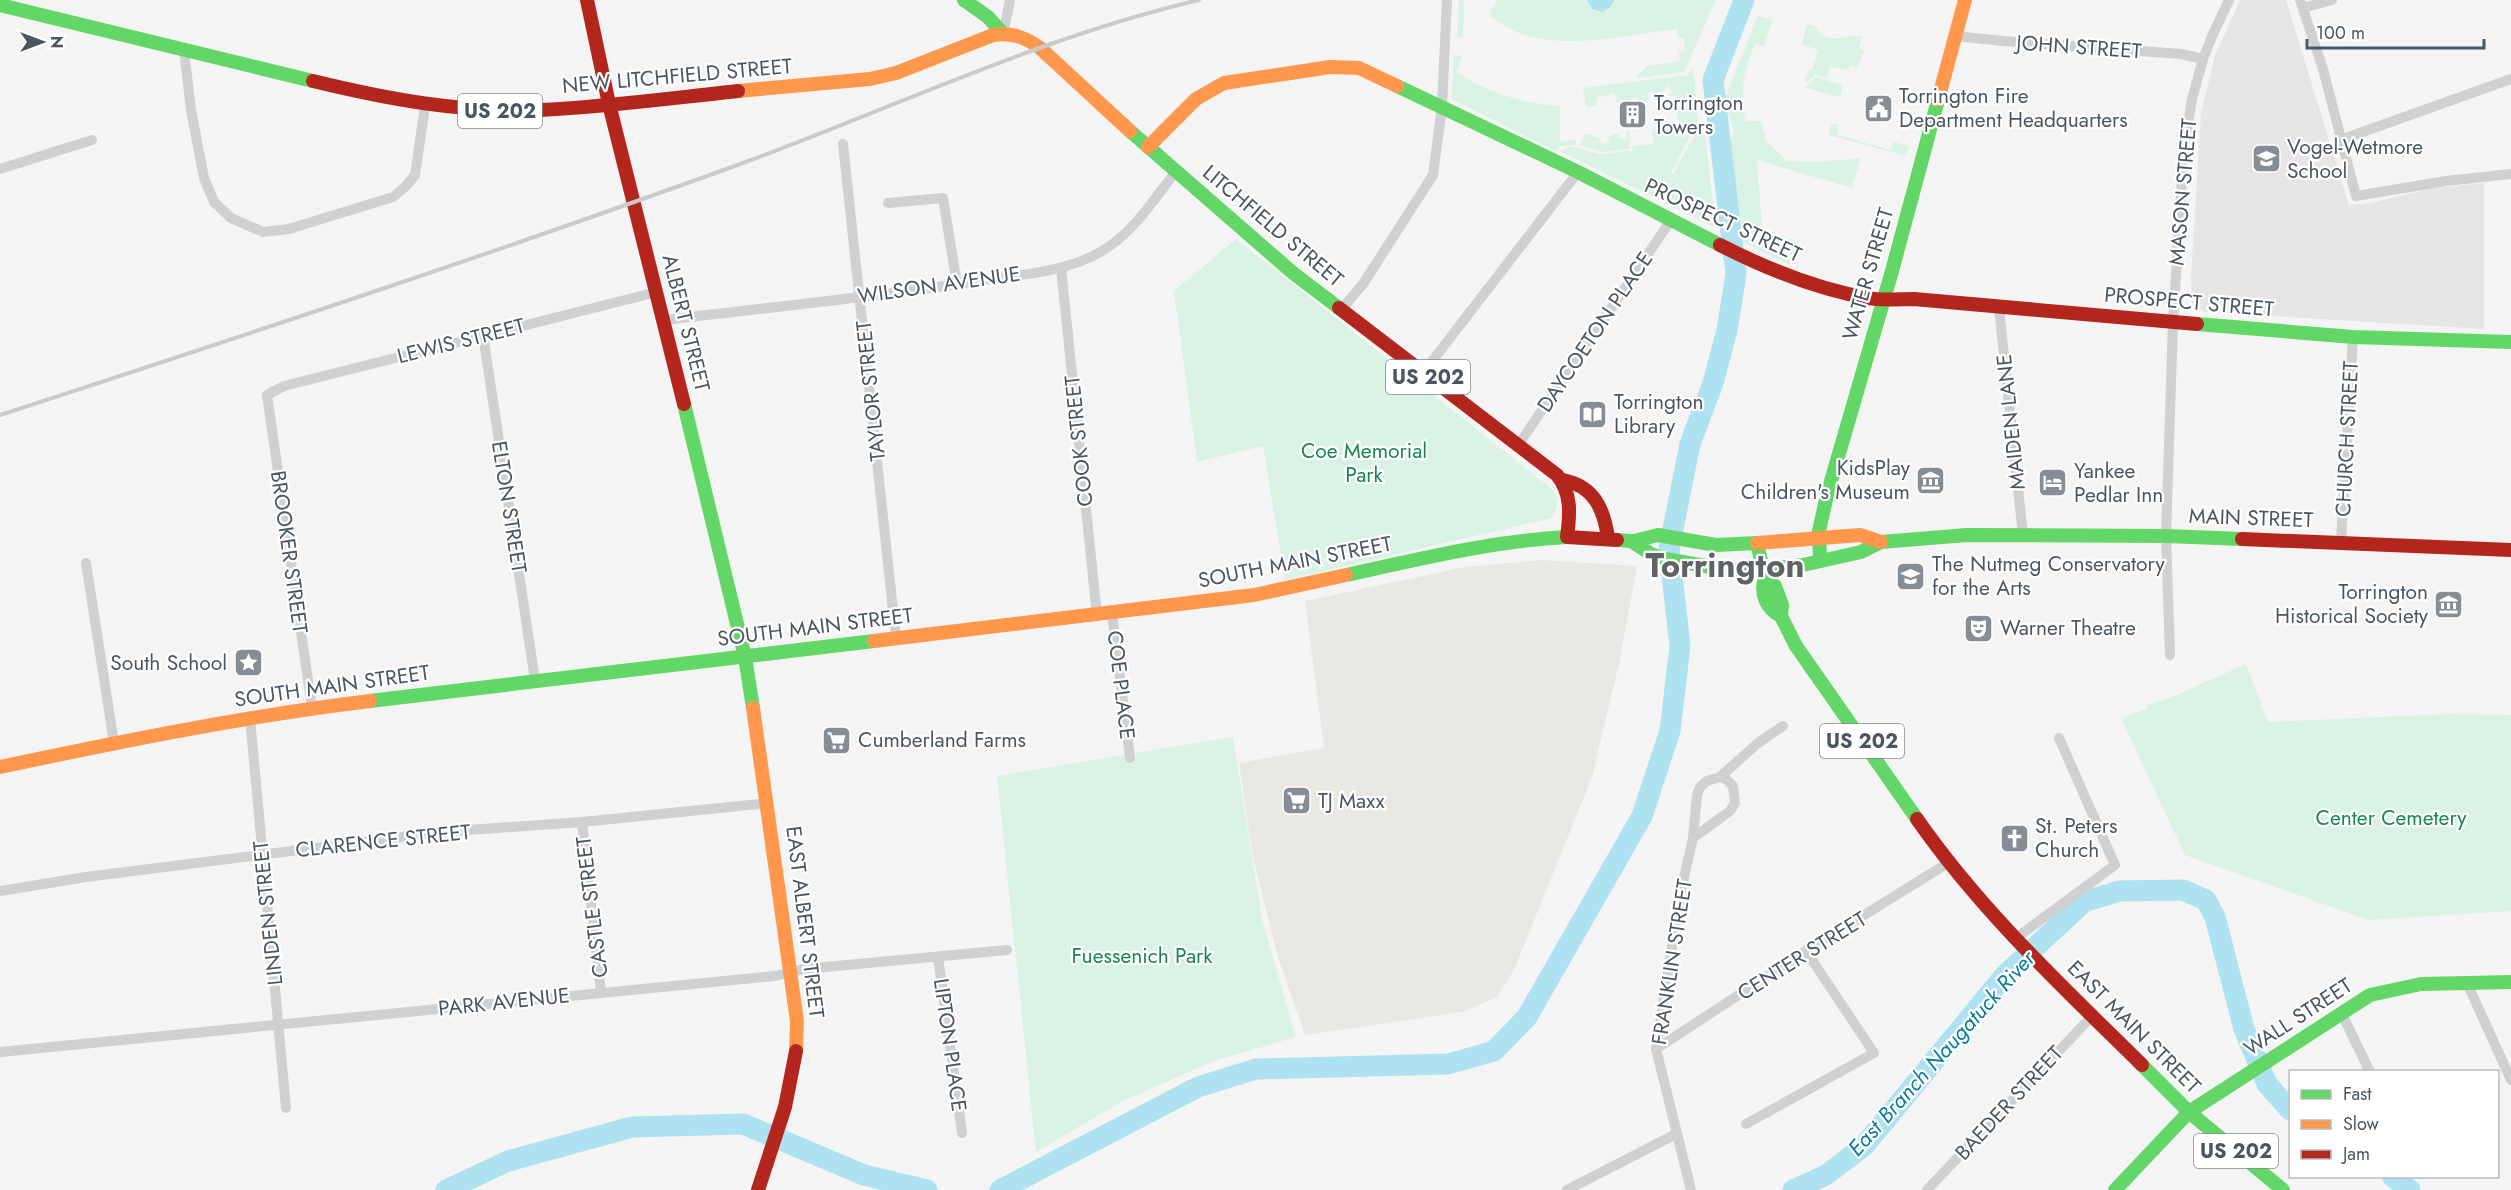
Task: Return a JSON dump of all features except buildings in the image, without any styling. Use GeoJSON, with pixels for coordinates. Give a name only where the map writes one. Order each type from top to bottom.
{"type":"FeatureCollection","features":[{"type":"Feature","properties":{"kind":"main road","name":"ALBERT STREET"},"geometry":{"type":"LineString","coordinates":[[587,0],[609,104],[657,291],[745,657]]}},
{"type":"Feature","properties":{"kind":"main road","name":"LITCHFIELD STREET"},"geometry":{"type":"LineString","coordinates":[[964,0],[988,17],[1003,34],[1024,38],[1039,47],[1148,147],[1293,273],[1563,480],[1581,484],[1592,494],[1603,514],[1608,538]]}},
{"type":"Feature","properties":{"kind":"main road","name":"WATER STREET"},"geometry":{"type":"LineString","coordinates":[[1820,561],[1819,538],[1830,487],[1884,299],[1965,0]]}},
{"type":"Feature","properties":{"kind":"main road","name":"NEW LITCHFIELD STREET"},"geometry":{"type":"LineString","coordinates":[[0,5],[370,95],[425,106],[488,111],[539,110],[870,79],[896,73],[1003,34]]}},
{"type":"Feature","properties":{"kind":"main road","name":"PROSPECT STREET"},"geometry":{"type":"LineString","coordinates":[[1148,147],[1196,99],[1224,83],[1330,67],[1359,68],[1578,172],[1761,266],[1823,287],[1870,298],[1914,299],[2353,337],[2511,342]]}},
{"type":"Feature","properties":{"kind":"main road"},"geometry":{"type":"LineString","coordinates":[[1563,480],[1569,510],[1567,537]]}},
{"type":"Feature","properties":{"kind":"main road","name":"SOUTH MAIN STREET"},"geometry":{"type":"LineString","coordinates":[[1634,541],[1648,536],[1662,535],[1684,539]]}},
{"type":"Feature","properties":{"kind":"main road","name":"MAIN STREET"},"geometry":{"type":"LineString","coordinates":[[1684,539],[1719,545],[1860,535],[1881,542]]}},
{"type":"Feature","properties":{"kind":"main road","name":"MAIN STREET"},"geometry":{"type":"LineString","coordinates":[[1687,563],[1759,573],[1864,551],[1881,542],[1947,536],[2166,536],[2511,550]]}},
{"type":"Feature","properties":{"kind":"main road","name":"SOUTH MAIN STREET"},"geometry":{"type":"LineString","coordinates":[[0,767],[114,743],[312,708],[1254,595],[1481,546],[1526,539],[1567,537],[1634,541],[1659,557],[1687,563]]}},
{"type":"Feature","properties":{"kind":"main road","name":"EAST MAIN STREET"},"geometry":{"type":"LineString","coordinates":[[1757,543],[1759,573],[1764,595],[1773,613],[1781,616],[1806,661],[1948,862],[2017,940],[2189,1112],[2283,1190]]}},
{"type":"Feature","properties":{"kind":"main road","name":"EAST ALBERT STREET"},"geometry":{"type":"LineString","coordinates":[[745,657],[768,803],[798,1040],[792,1075],[758,1190]]}},
{"type":"Feature","properties":{"kind":"main road","name":"WALL STREET"},"geometry":{"type":"LineString","coordinates":[[2115,1190],[2189,1112],[2370,995],[2421,984],[2511,982]]}},
{"type":"Feature","properties":{"kind":"street"},"geometry":{"type":"LineString","coordinates":[[1003,34],[1010,0]]}},
{"type":"Feature","properties":{"kind":"street"},"geometry":{"type":"LineString","coordinates":[[1341,310],[1363,284],[1432,175],[1442,106],[1447,0]]}},
{"type":"Feature","properties":{"kind":"street","name":"MASON STREET"},"geometry":{"type":"LineString","coordinates":[[2170,655],[2166,536],[2173,322],[2184,148],[2192,99],[2203,59],[2212,34],[2229,0]]}},
{"type":"Feature","properties":{"kind":"street"},"geometry":{"type":"LineString","coordinates":[[2332,0],[2301,4],[2343,139],[2356,196],[2446,181],[2511,174]]}},
{"type":"Feature","properties":{"kind":"street","name":"JOHN STREET"},"geometry":{"type":"LineString","coordinates":[[1955,36],[2181,54],[2203,59]]}},
{"type":"Feature","properties":{"kind":"street"},"geometry":{"type":"LineString","coordinates":[[184,50],[191,110],[204,178],[213,202],[231,218],[263,232],[289,229],[393,197],[415,175],[425,106]]}},
{"type":"Feature","properties":{"kind":"street"},"geometry":{"type":"LineString","coordinates":[[2343,139],[2511,79]]}},
{"type":"Feature","properties":{"kind":"street"},"geometry":{"type":"LineString","coordinates":[[0,169],[92,140]]}},
{"type":"Feature","properties":{"kind":"street","name":"TAYLOR STREET"},"geometry":{"type":"LineString","coordinates":[[843,144],[896,638]]}},
{"type":"Feature","properties":{"kind":"street","name":"WILSON AVENUE"},"geometry":{"type":"LineString","coordinates":[[664,320],[957,285],[1061,268],[1105,250],[1139,218],[1176,171]]}},
{"type":"Feature","properties":{"kind":"street"},"geometry":{"type":"LineString","coordinates":[[1423,373],[1578,172]]}},
{"type":"Feature","properties":{"kind":"street"},"geometry":{"type":"LineString","coordinates":[[888,203],[943,198],[957,285]]}},
{"type":"Feature","properties":{"kind":"street","name":"DAYCOETON PLACE"},"geometry":{"type":"LineString","coordinates":[[1519,444],[1671,220]]}},
{"type":"Feature","properties":{"kind":"street","name":"COOK STREET"},"geometry":{"type":"LineString","coordinates":[[1061,268],[1097,615]]}},
{"type":"Feature","properties":{"kind":"street","name":"LEWIS STREET"},"geometry":{"type":"LineString","coordinates":[[267,395],[284,386],[657,291]]}},
{"type":"Feature","properties":{"kind":"street","name":"MAIDEN LANE"},"geometry":{"type":"LineString","coordinates":[[1999,308],[2023,535]]}},
{"type":"Feature","properties":{"kind":"street","name":"ELTON STREET"},"geometry":{"type":"LineString","coordinates":[[483,335],[535,680]]}},
{"type":"Feature","properties":{"kind":"street","name":"CHURCH STREET"},"geometry":{"type":"LineString","coordinates":[[2341,542],[2353,337]]}},
{"type":"Feature","properties":{"kind":"street","name":"BROOKER STREET"},"geometry":{"type":"LineString","coordinates":[[267,395],[312,708]]}},
{"type":"Feature","properties":{"kind":"street"},"geometry":{"type":"LineString","coordinates":[[86,563],[114,743]]}},
{"type":"Feature","properties":{"kind":"street","name":"COE PLACE"},"geometry":{"type":"LineString","coordinates":[[1112,613],[1130,758]]}},
{"type":"Feature","properties":{"kind":"street","name":"LINDEN STREET"},"geometry":{"type":"LineString","coordinates":[[250,718],[286,1108]]}},
{"type":"Feature","properties":{"kind":"street"},"geometry":{"type":"LineString","coordinates":[[1693,838],[1730,811],[1735,804],[1733,786],[1720,777],[1758,743],[1783,726]]}},
{"type":"Feature","properties":{"kind":"street"},"geometry":{"type":"LineString","coordinates":[[2017,940],[2115,865],[2059,738]]}},
{"type":"Feature","properties":{"kind":"street","name":"FRANKLIN STREET"},"geometry":{"type":"LineString","coordinates":[[1691,1190],[1656,1049],[1680,895],[1693,838],[1697,795],[1700,788],[1707,782],[1720,777]]}},
{"type":"Feature","properties":{"kind":"street","name":"CLARENCE STREET"},"geometry":{"type":"LineString","coordinates":[[0,891],[86,877],[441,832],[582,822],[768,803]]}},
{"type":"Feature","properties":{"kind":"street","name":"CASTLE STREET"},"geometry":{"type":"LineString","coordinates":[[582,822],[601,992]]}},
{"type":"Feature","properties":{"kind":"street","name":"CENTER STREET"},"geometry":{"type":"LineString","coordinates":[[1656,1049],[1948,862]]}},
{"type":"Feature","properties":{"kind":"street","name":"PARK AVENUE"},"geometry":{"type":"LineString","coordinates":[[0,1052],[775,976],[791,972],[1007,950]]}},
{"type":"Feature","properties":{"kind":"street"},"geometry":{"type":"LineString","coordinates":[[1746,1124],[1874,1053],[1806,951]]}},
{"type":"Feature","properties":{"kind":"street","name":"LIPTON PLACE"},"geometry":{"type":"LineString","coordinates":[[938,957],[962,1133]]}},
{"type":"Feature","properties":{"kind":"street"},"geometry":{"type":"LineString","coordinates":[[2467,983],[2511,1080]]}},
{"type":"Feature","properties":{"kind":"street"},"geometry":{"type":"LineString","coordinates":[[2341,1012],[2370,1070]]}},
{"type":"Feature","properties":{"kind":"street","name":"BAEDER STREET"},"geometry":{"type":"LineString","coordinates":[[1927,1190],[2092,1016]]}},
{"type":"Feature","properties":{"kind":"street"},"geometry":{"type":"LineString","coordinates":[[1567,1190],[1676,1134]]}},
{"type":"Feature","properties":{"kind":"shaded area","name":"Vogel-Wetmore School"},"geometry":{"type":"Polygon","coordinates":[[[2240,0],[2286,0],[2349,205],[2370,203],[2434,188],[2484,183],[2484,329],[2204,312],[2192,303],[2191,277],[2201,113],[2215,56],[2240,0]]]}},
{"type":"Feature","properties":{"kind":"shaded area"},"geometry":{"type":"Polygon","coordinates":[[[1542,560],[1637,566],[1619,664],[1592,777],[1514,970],[1497,997],[1463,1012],[1305,1035],[1277,954],[1253,858],[1239,763],[1324,748],[1305,601],[1465,567],[1542,560]]]}},
{"type":"Feature","properties":{"kind":"green space"},"geometry":{"type":"Polygon","coordinates":[[[1459,0],[1464,0],[1463,37],[1457,37],[1459,0]]]}},
{"type":"Feature","properties":{"kind":"green space"},"geometry":{"type":"Polygon","coordinates":[[[1498,0],[1716,0],[1684,72],[1636,78],[1647,66],[1680,61],[1679,52],[1685,51],[1684,38],[1678,38],[1677,29],[1600,40],[1543,39],[1524,35],[1491,17],[1490,11],[1498,0]]]}},
{"type":"Feature","properties":{"kind":"green space"},"geometry":{"type":"Polygon","coordinates":[[[1758,16],[1772,20],[1765,46],[1755,44],[1747,64],[1743,90],[1745,121],[1761,121],[1767,142],[1787,161],[1820,162],[1861,158],[1852,188],[1757,160],[1762,229],[1796,241],[1789,265],[1745,243],[1726,152],[1734,131],[1724,101],[1758,16]]]}},
{"type":"Feature","properties":{"kind":"green space"},"geometry":{"type":"Polygon","coordinates":[[[1807,24],[1815,26],[1819,32],[1830,38],[1862,36],[1859,48],[1864,50],[1858,68],[1850,65],[1847,70],[1830,66],[1827,77],[1815,75],[1807,83],[1805,80],[1809,70],[1812,70],[1818,50],[1802,44],[1807,24]]]}},
{"type":"Feature","properties":{"kind":"green space"},"geometry":{"type":"Polygon","coordinates":[[[1454,55],[1462,56],[1457,72],[1481,86],[1506,96],[1560,106],[1560,141],[1576,140],[1576,145],[1561,146],[1555,151],[1452,99],[1454,55]]]}},
{"type":"Feature","properties":{"kind":"green space"},"geometry":{"type":"Polygon","coordinates":[[[1691,69],[1694,73],[1698,121],[1671,173],[1673,174],[1701,124],[1704,127],[1716,228],[1560,151],[1570,146],[1599,154],[1629,151],[1633,153],[1632,146],[1654,144],[1652,130],[1679,126],[1676,106],[1684,105],[1683,100],[1675,100],[1675,96],[1669,96],[1673,91],[1668,86],[1661,93],[1662,99],[1656,96],[1655,92],[1648,93],[1649,98],[1644,103],[1638,101],[1637,97],[1630,98],[1631,104],[1617,103],[1616,95],[1610,93],[1608,96],[1597,97],[1596,106],[1586,107],[1583,88],[1688,75],[1691,69]]]}},
{"type":"Feature","properties":{"kind":"green space"},"geometry":{"type":"Polygon","coordinates":[[[1815,77],[1843,85],[1840,97],[1806,88],[1815,77]]]}},
{"type":"Feature","properties":{"kind":"green space"},"geometry":{"type":"Polygon","coordinates":[[[1832,123],[1839,125],[1837,135],[1891,150],[1894,142],[1909,146],[1906,156],[1829,135],[1832,123]]]}},
{"type":"Feature","properties":{"kind":"green space"},"geometry":{"type":"Polygon","coordinates":[[[1629,131],[1628,149],[1604,152],[1584,147],[1581,143],[1584,135],[1593,134],[1593,137],[1598,137],[1602,144],[1609,143],[1608,138],[1613,133],[1619,135],[1619,139],[1627,139],[1626,133],[1629,131]]]}},
{"type":"Feature","properties":{"kind":"green space","name":"Coe Memorial Park"},"geometry":{"type":"Polygon","coordinates":[[[1236,239],[1553,490],[1557,504],[1552,518],[1285,580],[1263,446],[1197,462],[1174,291],[1236,239]]]}},
{"type":"Feature","properties":{"kind":"green space","name":"Center Cemetery"},"geometry":{"type":"Polygon","coordinates":[[[2246,664],[2268,722],[2448,714],[2511,715],[2511,911],[2368,920],[2185,855],[2121,718],[2147,709],[2146,705],[2172,697],[2246,664]]]}},
{"type":"Feature","properties":{"kind":"green space","name":"Fuessenich Park"},"geometry":{"type":"Polygon","coordinates":[[[1233,737],[1262,919],[1296,1037],[1214,1061],[1123,1101],[1036,1152],[997,776],[1233,737]]]}},
{"type":"Feature","properties":{"kind":"water"},"geometry":{"type":"Polygon","coordinates":[[[1587,0],[1614,0],[1610,7],[1602,12],[1593,9],[1587,0]]]}},
{"type":"Feature","properties":{"kind":"waterway"},"geometry":{"type":"LineString","coordinates":[[1000,1190],[1198,1087],[1256,1069],[1448,1064],[1494,1051],[1527,1017],[1642,816],[1670,731],[1680,646],[1669,549],[1690,444],[1713,383],[1727,330],[1736,274],[1713,80],[1744,0]]}},
{"type":"Feature","properties":{"kind":"waterway","name":"East Branch Naugatuck River"},"geometry":{"type":"LineString","coordinates":[[1793,1190],[1826,1175],[1864,1146],[2005,975],[2084,902],[2119,891],[2183,890],[2206,900],[2215,917],[2244,1029],[2267,1084],[2289,1109]]}},
{"type":"Feature","properties":{"kind":"waterway"},"geometry":{"type":"LineString","coordinates":[[446,1190],[508,1161],[632,1127],[743,1124],[864,1175],[927,1190]]}},
{"type":"Feature","properties":{"kind":"waterway","name":"East Branch Naugatuck River"},"geometry":{"type":"LineString","coordinates":[[2395,1178],[2410,1190]]}},
{"type":"Feature","properties":{"kind":"railway"},"geometry":{"type":"LineString","coordinates":[[0,415],[559,229],[743,163],[969,74],[1082,33],[1199,0]]}},
{"type":"Feature","properties":{"kind":"traffic: fast"},"geometry":{"type":"LineString","coordinates":[[964,0],[988,17],[1003,34]]}},
{"type":"Feature","properties":{"kind":"traffic: fast"},"geometry":{"type":"LineString","coordinates":[[0,5],[313,81]]}},
{"type":"Feature","properties":{"kind":"traffic: fast"},"geometry":{"type":"LineString","coordinates":[[1397,86],[1578,172],[1720,245]]}},
{"type":"Feature","properties":{"kind":"traffic: fast"},"geometry":{"type":"LineString","coordinates":[[1820,561],[1819,531],[1827,495],[1892,271],[1938,100]]}},
{"type":"Feature","properties":{"kind":"traffic: fast"},"geometry":{"type":"LineString","coordinates":[[1130,131],[1293,273],[1339,308]]}},
{"type":"Feature","properties":{"kind":"traffic: fast"},"geometry":{"type":"LineString","coordinates":[[2197,324],[2353,337],[2511,342]]}},
{"type":"Feature","properties":{"kind":"traffic: fast"},"geometry":{"type":"LineString","coordinates":[[684,404],[745,657],[753,708]]}},
{"type":"Feature","properties":{"kind":"traffic: fast"},"geometry":{"type":"LineString","coordinates":[[1634,541],[1658,535],[1716,545],[1757,543],[1765,578],[1775,586],[1782,605],[1781,616],[1796,646],[1917,819]]}},
{"type":"Feature","properties":{"kind":"traffic: fast"},"geometry":{"type":"LineString","coordinates":[[1762,570],[1803,565],[1861,552],[1881,542],[1967,535],[2166,536],[2242,539]]}},
{"type":"Feature","properties":{"kind":"traffic: fast"},"geometry":{"type":"LineString","coordinates":[[1346,575],[1511,542],[1567,537]]}},
{"type":"Feature","properties":{"kind":"traffic: fast"},"geometry":{"type":"LineString","coordinates":[[1617,540],[1631,541],[1651,554],[1665,559],[1729,570],[1762,570]]}},
{"type":"Feature","properties":{"kind":"traffic: fast"},"geometry":{"type":"LineString","coordinates":[[1765,578],[1763,589],[1768,605],[1781,616]]}},
{"type":"Feature","properties":{"kind":"traffic: fast"},"geometry":{"type":"LineString","coordinates":[[370,701],[874,641]]}},
{"type":"Feature","properties":{"kind":"traffic: fast"},"geometry":{"type":"LineString","coordinates":[[2115,1190],[2189,1112],[2370,995],[2421,984],[2511,982]]}},
{"type":"Feature","properties":{"kind":"traffic: fast"},"geometry":{"type":"LineString","coordinates":[[2142,1065],[2189,1112],[2283,1190]]}},
{"type":"Feature","properties":{"kind":"traffic: slow"},"geometry":{"type":"LineString","coordinates":[[1938,100],[1965,0]]}},
{"type":"Feature","properties":{"kind":"traffic: slow"},"geometry":{"type":"LineString","coordinates":[[738,91],[870,79],[896,73],[993,35],[1006,34],[1023,38],[1039,47],[1130,131]]}},
{"type":"Feature","properties":{"kind":"traffic: slow"},"geometry":{"type":"LineString","coordinates":[[1148,147],[1196,99],[1224,83],[1330,67],[1359,68],[1397,86]]}},
{"type":"Feature","properties":{"kind":"traffic: slow"},"geometry":{"type":"LineString","coordinates":[[1757,543],[1860,535],[1881,542]]}},
{"type":"Feature","properties":{"kind":"traffic: slow"},"geometry":{"type":"LineString","coordinates":[[874,641],[1254,595],[1346,575]]}},
{"type":"Feature","properties":{"kind":"traffic: slow"},"geometry":{"type":"LineString","coordinates":[[0,767],[231,722],[370,701]]}},
{"type":"Feature","properties":{"kind":"traffic: slow"},"geometry":{"type":"LineString","coordinates":[[753,708],[797,1021],[796,1051]]}},
{"type":"Feature","properties":{"kind":"traffic: jam"},"geometry":{"type":"LineString","coordinates":[[587,0],[609,104],[684,404]]}},
{"type":"Feature","properties":{"kind":"traffic: jam"},"geometry":{"type":"LineString","coordinates":[[313,81],[369,94],[425,103],[510,110],[589,107],[738,91]]}},
{"type":"Feature","properties":{"kind":"traffic: jam"},"geometry":{"type":"LineString","coordinates":[[1720,245],[1792,277],[1873,299],[1914,299],[2197,324]]}},
{"type":"Feature","properties":{"kind":"traffic: jam"},"geometry":{"type":"LineString","coordinates":[[1339,308],[1557,475],[1568,497],[1567,537],[1617,540]]}},
{"type":"Feature","properties":{"kind":"traffic: jam"},"geometry":{"type":"LineString","coordinates":[[1563,480],[1583,488],[1596,500],[1604,518],[1608,538]]}},
{"type":"Feature","properties":{"kind":"traffic: jam"},"geometry":{"type":"LineString","coordinates":[[2242,539],[2511,550]]}},
{"type":"Feature","properties":{"kind":"traffic: jam"},"geometry":{"type":"LineString","coordinates":[[1917,819],[1995,917],[2142,1065]]}},
{"type":"Feature","properties":{"kind":"traffic: jam"},"geometry":{"type":"LineString","coordinates":[[758,1190],[785,1107],[796,1051]]}},
{"type":"Feature","properties":{"kind":"place","name":"Torrington Fire Department Headquarters"},"geometry":{"type":"Point","coordinates":[1878,108]}},
{"type":"Feature","properties":{"kind":"place","name":"Torrington Towers"},"geometry":{"type":"Point","coordinates":[1633,115]}},
{"type":"Feature","properties":{"kind":"place","name":"Vogel-Wetmore School"},"geometry":{"type":"Point","coordinates":[2266,159]}},
{"type":"Feature","properties":{"kind":"place","name":"Torrington Library"},"geometry":{"type":"Point","coordinates":[1593,414]}},
{"type":"Feature","properties":{"kind":"place","name":"KidsPlay Children's Museum"},"geometry":{"type":"Point","coordinates":[1931,480]}},
{"type":"Feature","properties":{"kind":"place","name":"Yankee Pedlar Inn"},"geometry":{"type":"Point","coordinates":[2053,483]}},
{"type":"Feature","properties":{"kind":"place","name":"The Nutmeg Conservatory for the Arts"},"geometry":{"type":"Point","coordinates":[1911,576]}},
{"type":"Feature","properties":{"kind":"place","name":"Torrington Historical Society"},"geometry":{"type":"Point","coordinates":[2449,604]}},
{"type":"Feature","properties":{"kind":"place","name":"Warner Theatre"},"geometry":{"type":"Point","coordinates":[1979,628]}},
{"type":"Feature","properties":{"kind":"place","name":"South School"},"geometry":{"type":"Point","coordinates":[248,663]}},
{"type":"Feature","properties":{"kind":"place","name":"Cumberland Farms"},"geometry":{"type":"Point","coordinates":[837,740]}},
{"type":"Feature","properties":{"kind":"place","name":"TJ Maxx"},"geometry":{"type":"Point","coordinates":[1297,801]}},
{"type":"Feature","properties":{"kind":"place","name":"St. Peters Church"},"geometry":{"type":"Point","coordinates":[2014,838]}},
{"type":"Feature","properties":{"kind":"district","name":"Torrington"},"geometry":{"type":"Point","coordinates":[1725,565]}}]}
